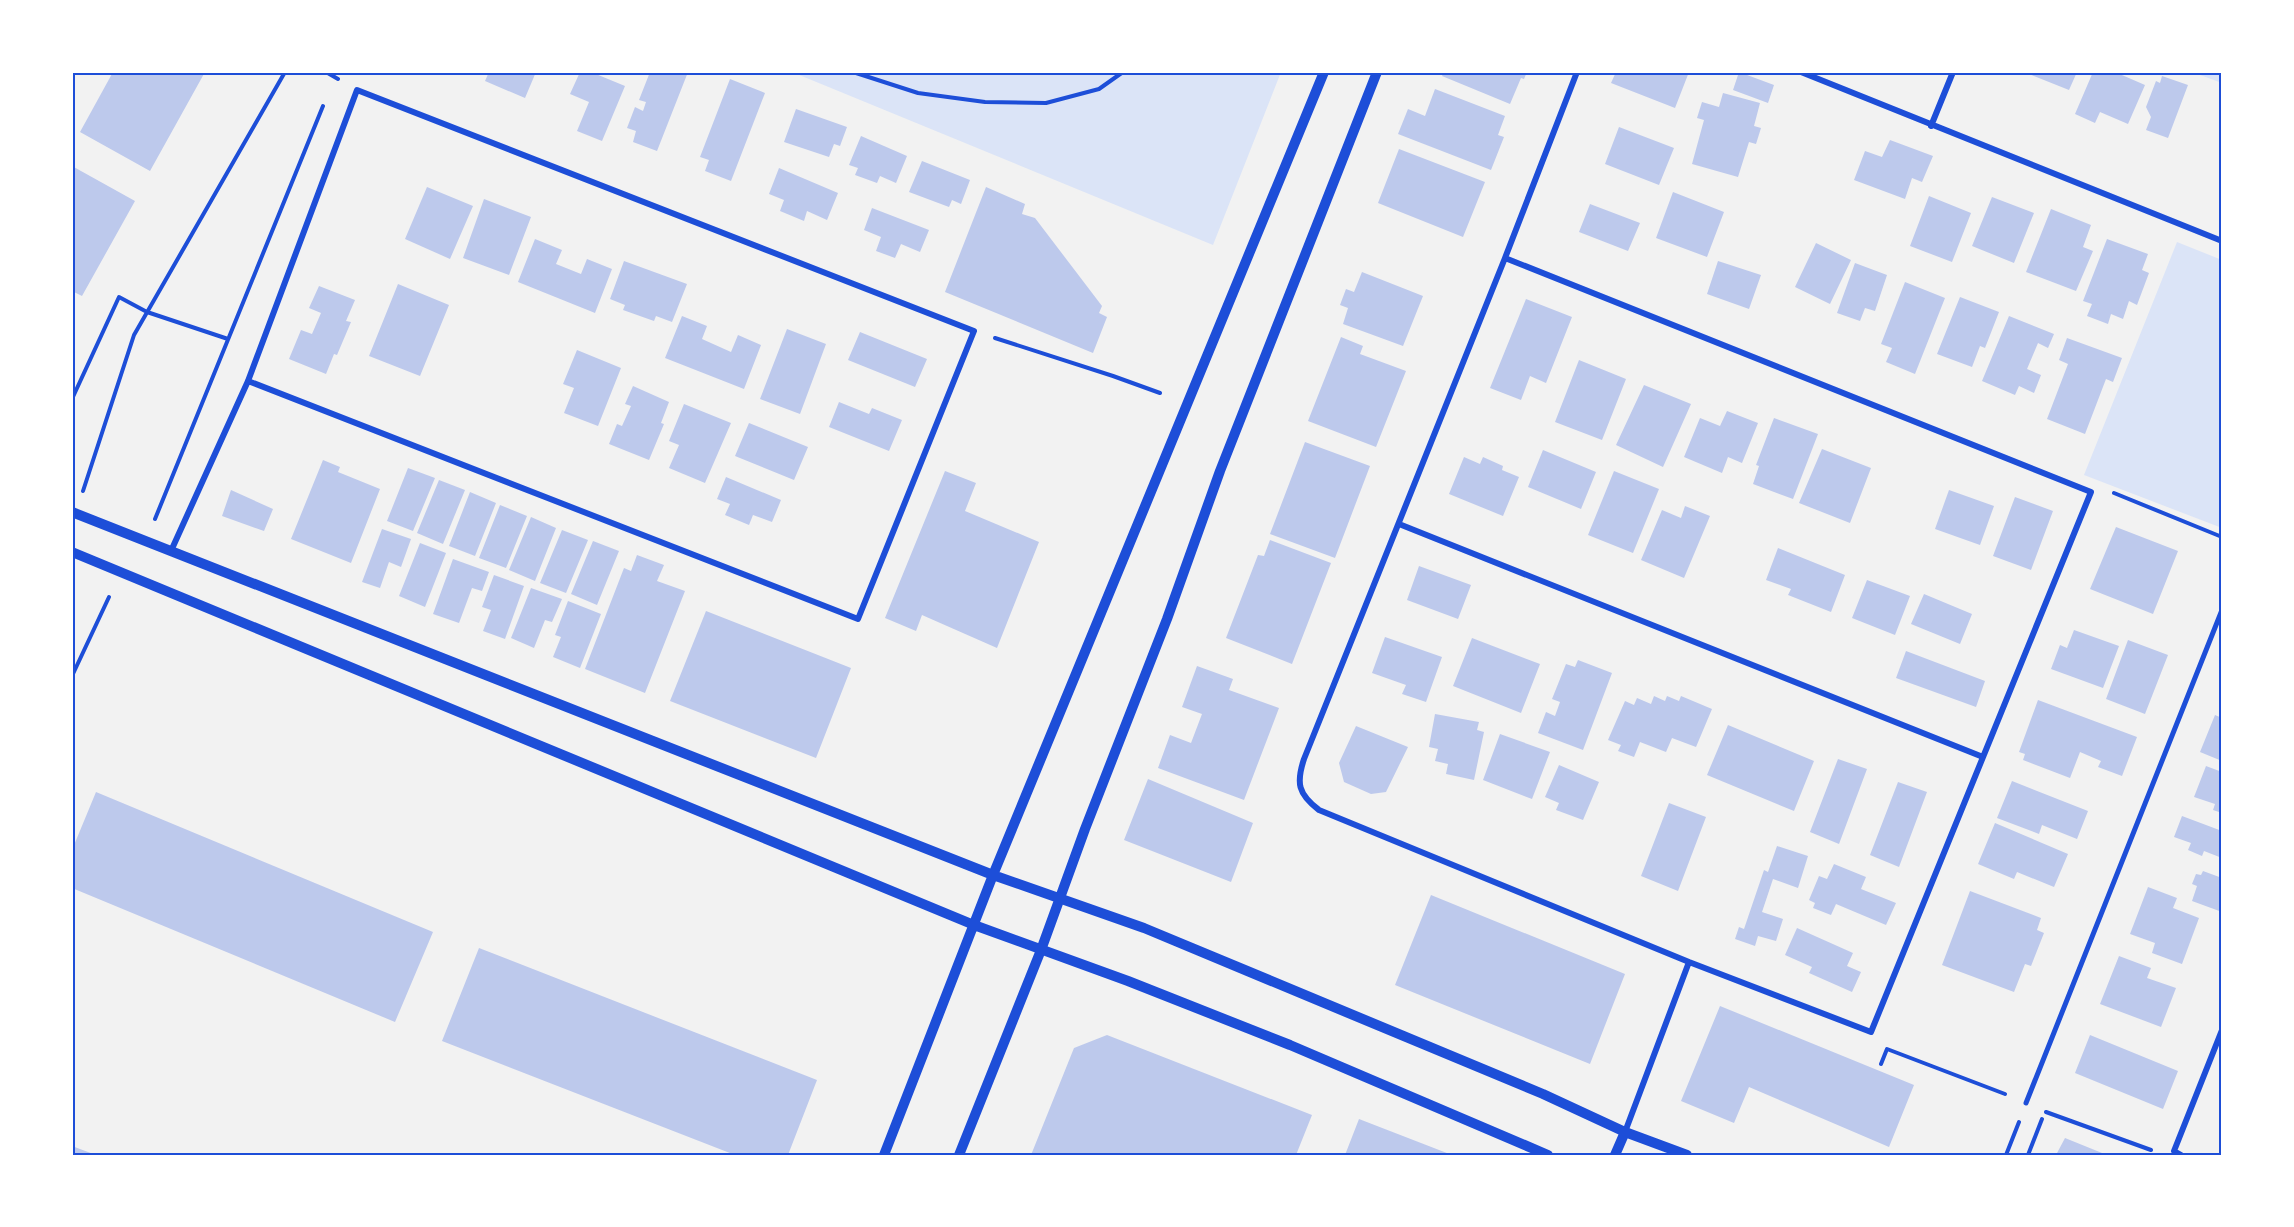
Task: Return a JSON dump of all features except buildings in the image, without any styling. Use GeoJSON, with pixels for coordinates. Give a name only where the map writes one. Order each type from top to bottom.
{"type":"FeatureCollection","features":[{"type":"Feature","properties":{"kind":"street"},"geometry":{"type":"LineString","coordinates":[[884,1155],[993,875],[1324,72]]}},
{"type":"Feature","properties":{"kind":"street"},"geometry":{"type":"LineString","coordinates":[[959,1155],[1041,950],[1085,829],[1167,619],[1220,471],[1377,72]]}},
{"type":"Feature","properties":{"kind":"street"},"geometry":{"type":"LineString","coordinates":[[1505,258],[2091,492],[1871,1032],[1689,962],[1319,810],[1306,801],[1300,787],[1300,773],[1304,759],[1577,72]]}},
{"type":"Feature","properties":{"kind":"street"},"geometry":{"type":"LineString","coordinates":[[1801,72],[2222,242]]}},
{"type":"Feature","properties":{"kind":"street"},"geometry":{"type":"LineString","coordinates":[[1931,126],[1953,72]]}},
{"type":"Feature","properties":{"kind":"street"},"geometry":{"type":"LineString","coordinates":[[171,551],[248,381],[357,90],[974,331],[858,619],[248,381]]}},
{"type":"Feature","properties":{"kind":"street"},"geometry":{"type":"LineString","coordinates":[[72,512],[993,875],[1144,928],[1543,1094],[1625,1132],[1687,1155]]}},
{"type":"Feature","properties":{"kind":"street"},"geometry":{"type":"LineString","coordinates":[[1399,524],[1983,757]]}},
{"type":"Feature","properties":{"kind":"street"},"geometry":{"type":"LineString","coordinates":[[72,552],[974,925],[1128,981],[1290,1046],[1548,1155]]}},
{"type":"Feature","properties":{"kind":"street"},"geometry":{"type":"LineString","coordinates":[[2026,1102],[2222,610]]}},
{"type":"Feature","properties":{"kind":"street"},"geometry":{"type":"LineString","coordinates":[[1615,1155],[1689,962]]}},
{"type":"Feature","properties":{"kind":"street"},"geometry":{"type":"LineString","coordinates":[[2181,1155],[2174,1151],[2222,1030]]}},
{"type":"Feature","properties":{"kind":"path"},"geometry":{"type":"LineString","coordinates":[[72,489],[83,493],[134,335],[285,72]]}},
{"type":"Feature","properties":{"kind":"path"},"geometry":{"type":"LineString","coordinates":[[853,72],[918,93],[985,102],[1046,103],[1099,89],[1123,72]]}},
{"type":"Feature","properties":{"kind":"path"},"geometry":{"type":"LineString","coordinates":[[331,88],[335,78]]}},
{"type":"Feature","properties":{"kind":"path"},"geometry":{"type":"LineString","coordinates":[[154,523],[326,99]]}},
{"type":"Feature","properties":{"kind":"path"},"geometry":{"type":"LineString","coordinates":[[72,399],[120,297],[147,312],[228,339]]}},
{"type":"Feature","properties":{"kind":"path"},"geometry":{"type":"LineString","coordinates":[[974,331],[1160,393]]}},
{"type":"Feature","properties":{"kind":"path"},"geometry":{"type":"LineString","coordinates":[[2091,492],[2104,489],[2222,537]]}},
{"type":"Feature","properties":{"kind":"path"},"geometry":{"type":"LineString","coordinates":[[72,676],[109,597]]}},
{"type":"Feature","properties":{"kind":"path"},"geometry":{"type":"LineString","coordinates":[[1881,1064],[1887,1049],[2026,1102],[2006,1155]]}},
{"type":"Feature","properties":{"kind":"path"},"geometry":{"type":"LineString","coordinates":[[2045,1112],[2158,1153],[2174,1151]]}},
{"type":"Feature","properties":{"kind":"shaded area"},"geometry":{"type":"Polygon","coordinates":[[[792,72],[1281,72],[1213,245],[792,72]]]}},
{"type":"Feature","properties":{"kind":"shaded area"},"geometry":{"type":"Polygon","coordinates":[[[2192,72],[2222,72],[2222,83],[2192,72]]]}},
{"type":"Feature","properties":{"kind":"shaded area"},"geometry":{"type":"Polygon","coordinates":[[[2177,242],[2222,260],[2222,528],[2084,475],[2177,242]]]}}]}
